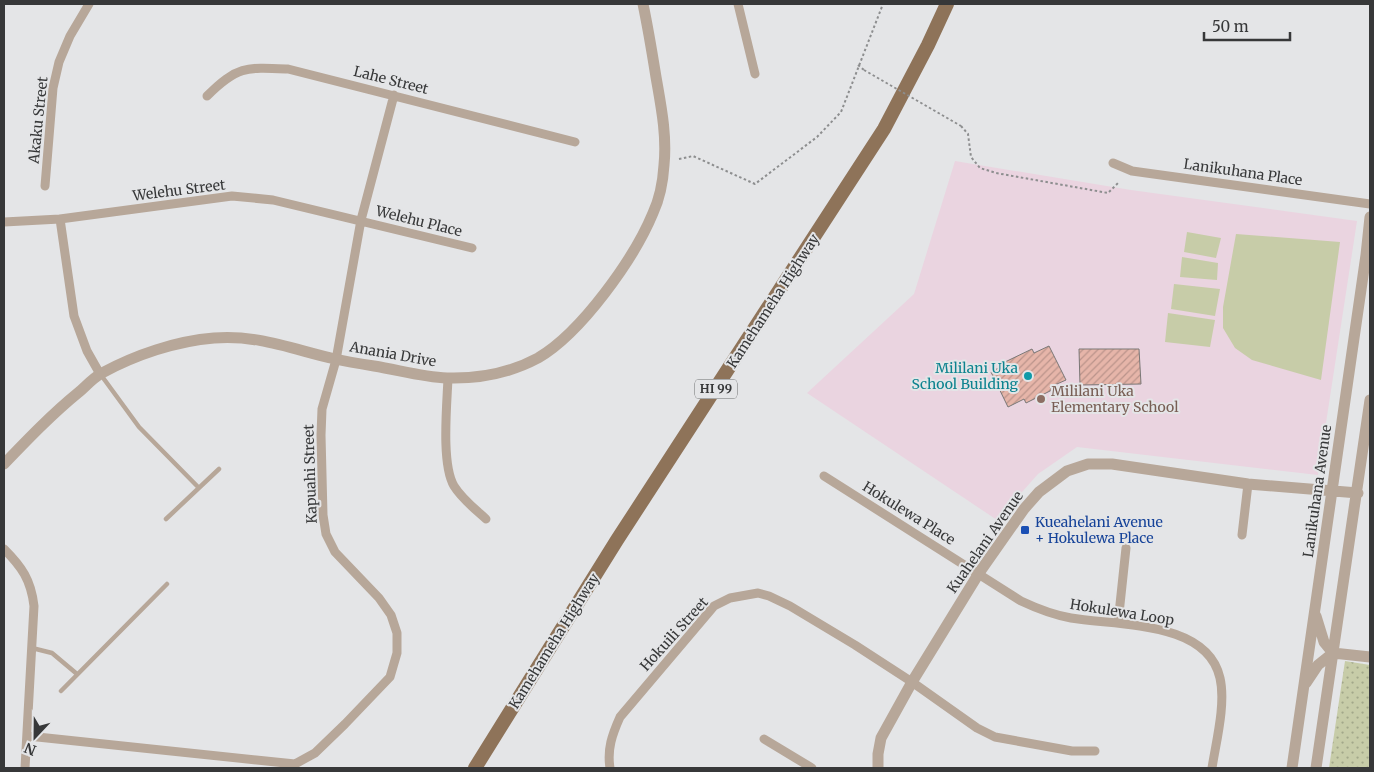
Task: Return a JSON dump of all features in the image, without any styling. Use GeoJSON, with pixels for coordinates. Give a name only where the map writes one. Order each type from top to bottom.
{"type":"FeatureCollection","features":[{"type":"Feature","properties":{"kind":"main road","name":"Kamehameha Highway"},"geometry":{"type":"LineString","coordinates":[[475,768],[616,540],[884,129],[947,4]]}},
{"type":"Feature","properties":{"kind":"street","name":"Akaku Street"},"geometry":{"type":"LineString","coordinates":[[44,186],[53,88],[59,62],[70,36],[89,4]]}},
{"type":"Feature","properties":{"kind":"street","name":"Anania Drive"},"geometry":{"type":"LineString","coordinates":[[4,464],[60,408],[100,374],[166,347],[215,338],[263,340],[287,345],[336,360],[377,366],[406,374],[448,378],[487,376],[538,358],[582,322],[613,281],[636,246],[654,213],[662,186],[665,162],[665,127],[643,4]]}},
{"type":"Feature","properties":{"kind":"street"},"geometry":{"type":"LineString","coordinates":[[738,4],[755,74]]}},
{"type":"Feature","properties":{"kind":"street","name":"Lahe Street"},"geometry":{"type":"LineString","coordinates":[[207,96],[224,79],[244,69],[288,69],[574,142]]}},
{"type":"Feature","properties":{"kind":"street","name":"Kapuahi Street"},"geometry":{"type":"LineString","coordinates":[[28,736],[295,766],[315,753],[390,677],[397,653],[396,633],[391,614],[379,598],[335,552],[326,534],[323,515],[322,409],[336,360],[360,220],[394,95]]}},
{"type":"Feature","properties":{"kind":"street","name":"Lanikuhana Place"},"geometry":{"type":"LineString","coordinates":[[1113,163],[1132,171],[1370,204]]}},
{"type":"Feature","properties":{"kind":"street","name":"Welehu Street"},"geometry":{"type":"LineString","coordinates":[[4,222],[60,219],[232,196],[273,200],[360,220]]}},
{"type":"Feature","properties":{"kind":"street","name":"Lanikuhana Avenue"},"geometry":{"type":"LineString","coordinates":[[1292,768],[1333,491],[1370,217]]}},
{"type":"Feature","properties":{"kind":"street"},"geometry":{"type":"LineString","coordinates":[[60,219],[74,316],[87,350],[100,374]]}},
{"type":"Feature","properties":{"kind":"street","name":"Welehu Place"},"geometry":{"type":"LineString","coordinates":[[360,220],[472,248]]}},
{"type":"Feature","properties":{"kind":"street"},"geometry":{"type":"LineString","coordinates":[[448,378],[446,440],[453,484],[463,497],[486,519]]}},
{"type":"Feature","properties":{"kind":"street"},"geometry":{"type":"LineString","coordinates":[[1316,768],[1358,493],[1370,400]]}},
{"type":"Feature","properties":{"kind":"street","name":"Kuahelani Avenue"},"geometry":{"type":"LineString","coordinates":[[878,768],[881,738],[912,682],[979,573],[1024,509],[1039,492],[1067,470],[1088,464],[1112,464],[1248,484],[1358,493]]}},
{"type":"Feature","properties":{"kind":"street","name":"Hokulewa Place"},"geometry":{"type":"LineString","coordinates":[[824,476],[979,573]]}},
{"type":"Feature","properties":{"kind":"street"},"geometry":{"type":"LineString","coordinates":[[1242,536],[1248,484]]}},
{"type":"Feature","properties":{"kind":"street"},"geometry":{"type":"LineString","coordinates":[[1118,623],[1126,548]]}},
{"type":"Feature","properties":{"kind":"street"},"geometry":{"type":"LineString","coordinates":[[4,549],[24,572],[32,590],[34,606],[25,768]]}},
{"type":"Feature","properties":{"kind":"street","name":"Hokulewa Loop"},"geometry":{"type":"LineString","coordinates":[[979,573],[1021,601],[1046,612],[1071,618],[1118,623],[1167,632],[1186,637],[1200,646],[1213,663],[1220,678],[1221,701],[1212,768]]}},
{"type":"Feature","properties":{"kind":"street","name":"Hokuili Street"},"geometry":{"type":"LineString","coordinates":[[610,768],[608,758],[610,739],[620,717],[714,606],[730,598],[758,593],[769,596],[856,645],[977,728],[995,737],[1072,751],[1095,751]]}},
{"type":"Feature","properties":{"kind":"street"},"geometry":{"type":"LineString","coordinates":[[1314,612],[1324,642],[1333,653],[1370,657]]}},
{"type":"Feature","properties":{"kind":"street"},"geometry":{"type":"LineString","coordinates":[[1304,687],[1318,665],[1333,653]]}},
{"type":"Feature","properties":{"kind":"street"},"geometry":{"type":"LineString","coordinates":[[764,739],[812,768]]}},
{"type":"Feature","properties":{"kind":"lane"},"geometry":{"type":"LineString","coordinates":[[100,374],[139,427],[199,488]]}},
{"type":"Feature","properties":{"kind":"lane"},"geometry":{"type":"LineString","coordinates":[[166,519],[219,469]]}},
{"type":"Feature","properties":{"kind":"lane"},"geometry":{"type":"LineString","coordinates":[[61,691],[168,584]]}},
{"type":"Feature","properties":{"kind":"lane"},"geometry":{"type":"LineString","coordinates":[[32,648],[52,654],[77,674]]}},
{"type":"Feature","properties":{"kind":"path"},"geometry":{"type":"LineString","coordinates":[[678,158],[693,156],[755,184],[817,137],[841,112],[883,4]]}},
{"type":"Feature","properties":{"kind":"path"},"geometry":{"type":"LineString","coordinates":[[858,65],[961,126],[968,134],[971,157],[980,168],[996,173],[1108,193],[1118,183]]}},
{"type":"Feature","properties":{"kind":"shaded area"},"geometry":{"type":"Polygon","coordinates":[[[955,161],[1131,190],[1357,221],[1318,475],[1077,447],[1038,474],[997,520],[807,393],[914,294],[955,161]]]}},
{"type":"Feature","properties":{"kind":"green space"},"geometry":{"type":"Polygon","coordinates":[[[1187,232],[1221,238],[1216,258],[1184,252],[1187,232]]]}},
{"type":"Feature","properties":{"kind":"green space"},"geometry":{"type":"Polygon","coordinates":[[[1236,234],[1340,242],[1321,380],[1252,360],[1235,348],[1223,328],[1223,307],[1236,234]]]}},
{"type":"Feature","properties":{"kind":"green space"},"geometry":{"type":"Polygon","coordinates":[[[1182,257],[1218,263],[1217,280],[1180,277],[1182,257]]]}},
{"type":"Feature","properties":{"kind":"green space"},"geometry":{"type":"Polygon","coordinates":[[[1174,284],[1220,289],[1215,316],[1171,309],[1174,284]]]}},
{"type":"Feature","properties":{"kind":"green space"},"geometry":{"type":"Polygon","coordinates":[[[1168,313],[1215,320],[1210,347],[1165,342],[1168,313]]]}},
{"type":"Feature","properties":{"kind":"green space"},"geometry":{"type":"Polygon","coordinates":[[[1345,661],[1370,665],[1370,768],[1329,768],[1345,661]]]}},
{"type":"Feature","properties":{"kind":"building","name":"Mililani Uka School Building"},"geometry":{"type":"Polygon","coordinates":[[[1049,346],[1066,380],[1050,387],[1052,390],[1026,403],[1024,399],[1008,407],[991,372],[1006,364],[1005,362],[1032,349],[1034,353],[1049,346]]]}},
{"type":"Feature","properties":{"kind":"building"},"geometry":{"type":"Polygon","coordinates":[[[1079,349],[1139,349],[1141,384],[1080,385],[1079,349]]]}},
{"type":"Feature","properties":{"kind":"place","name":"Mililani Uka School Building"},"geometry":{"type":"Point","coordinates":[1028,376]}},
{"type":"Feature","properties":{"kind":"place","name":"Mililani Uka Elementary School"},"geometry":{"type":"Point","coordinates":[1041,399]}},
{"type":"Feature","properties":{"kind":"place","name":"Kueahelani Avenue + Hokulewa Place"},"geometry":{"type":"Point","coordinates":[1025,530]}}]}
